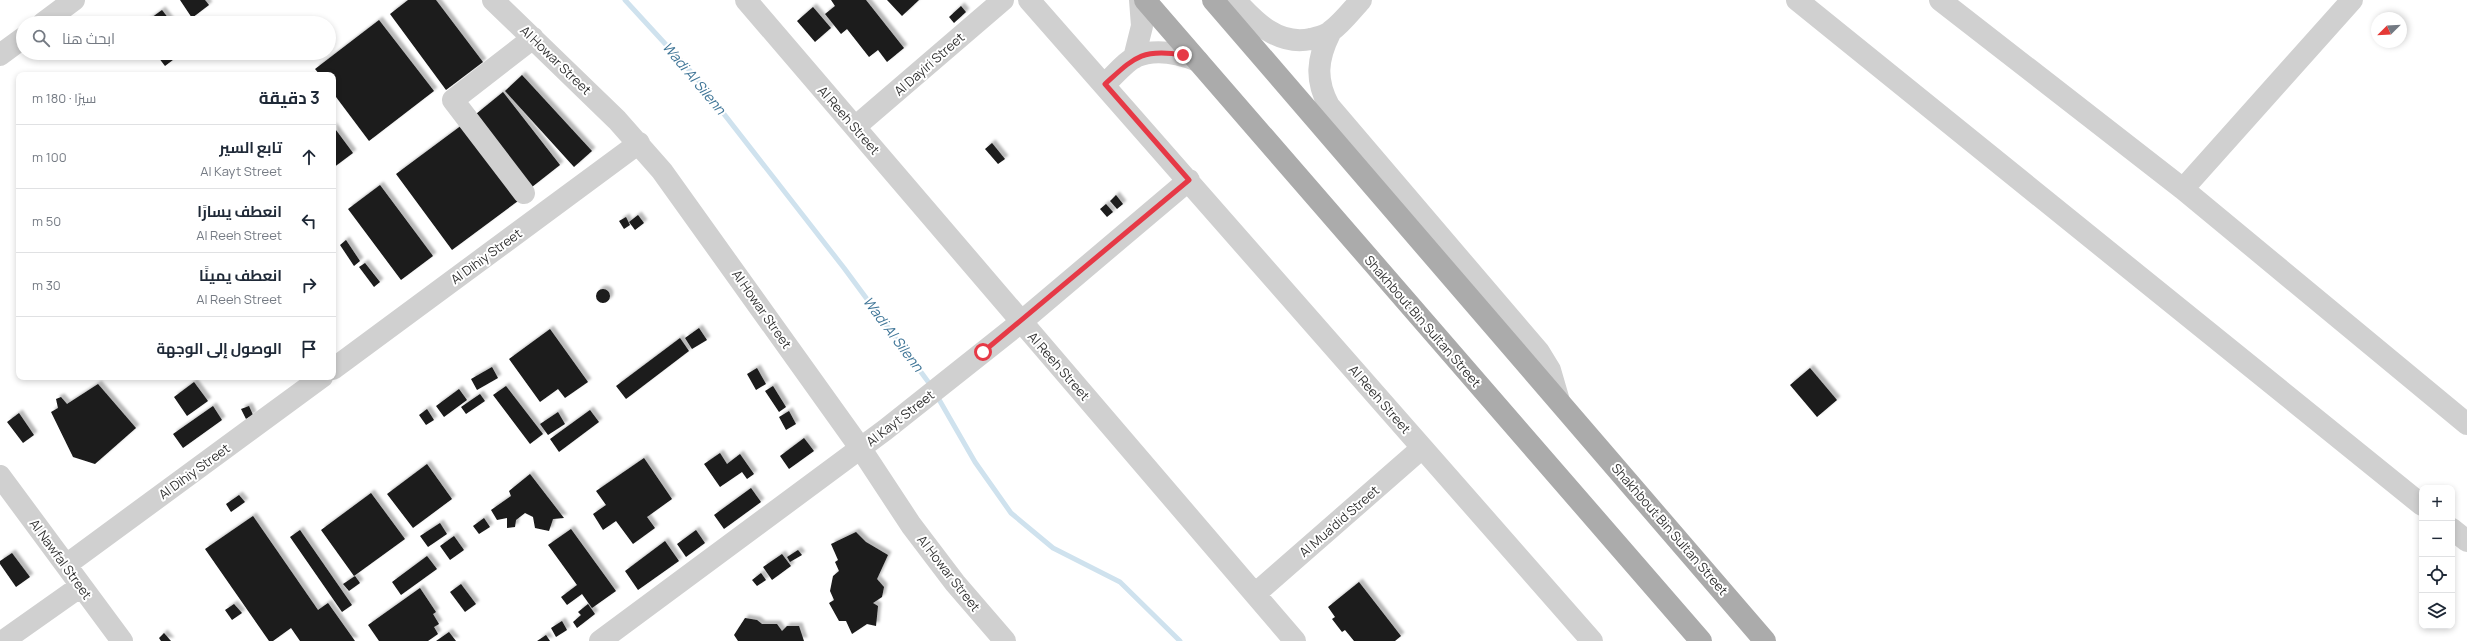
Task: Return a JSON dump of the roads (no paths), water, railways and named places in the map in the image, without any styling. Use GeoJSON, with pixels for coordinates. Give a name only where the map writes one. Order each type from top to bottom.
{"type":"FeatureCollection","features":[{"type":"Feature","properties":{"kind":"main road","name":"Shakhbout Bin Sultan Street"},"geometry":{"type":"LineString","coordinates":[[1146,0],[1701,641]]}},
{"type":"Feature","properties":{"kind":"main road","name":"Shakhbout Bin Sultan Street"},"geometry":{"type":"LineString","coordinates":[[1213,0],[1766,641]]}},
{"type":"Feature","properties":{"kind":"street"},"geometry":{"type":"LineString","coordinates":[[52,16],[74,0]]}},
{"type":"Feature","properties":{"kind":"street","name":"Al Howar Street"},"geometry":{"type":"LineString","coordinates":[[493,0],[639,143],[685,201],[861,449],[911,525],[956,583],[1005,641]]}},
{"type":"Feature","properties":{"kind":"street","name":"Al Reeh Street"},"geometry":{"type":"LineString","coordinates":[[746,0],[1295,641]]}},
{"type":"Feature","properties":{"kind":"street","name":"Al Dayiri Street"},"geometry":{"type":"LineString","coordinates":[[855,127],[1003,0]]}},
{"type":"Feature","properties":{"kind":"street","name":"Al Reeh Street"},"geometry":{"type":"LineString","coordinates":[[1029,0],[1105,84],[1592,641]]}},
{"type":"Feature","properties":{"kind":"street"},"geometry":{"type":"LineString","coordinates":[[1134,58],[1142,26],[1140,0]]}},
{"type":"Feature","properties":{"kind":"street"},"geometry":{"type":"LineString","coordinates":[[1236,0],[1260,26],[1282,37],[1306,40],[1330,33]]}},
{"type":"Feature","properties":{"kind":"street"},"geometry":{"type":"LineString","coordinates":[[1361,0],[1330,33],[1321,51],[1318,65],[1322,93],[1328,106],[1539,352],[1550,370],[1559,401]]}},
{"type":"Feature","properties":{"kind":"street"},"geometry":{"type":"LineString","coordinates":[[1797,0],[2419,503]]}},
{"type":"Feature","properties":{"kind":"street"},"geometry":{"type":"LineString","coordinates":[[1940,0],[2183,190],[2467,424]]}},
{"type":"Feature","properties":{"kind":"street"},"geometry":{"type":"LineString","coordinates":[[2183,190],[2352,0]]}},
{"type":"Feature","properties":{"kind":"street"},"geometry":{"type":"LineString","coordinates":[[524,193],[453,100],[533,38]]}},
{"type":"Feature","properties":{"kind":"street"},"geometry":{"type":"LineString","coordinates":[[0,55],[16,43]]}},
{"type":"Feature","properties":{"kind":"street"},"geometry":{"type":"LineString","coordinates":[[1105,84],[1134,58],[1166,52],[1183,55],[1198,61]]}},
{"type":"Feature","properties":{"kind":"street","name":"Al Dihiy Street"},"geometry":{"type":"LineString","coordinates":[[336,367],[639,143]]}},
{"type":"Feature","properties":{"kind":"street","name":"Al Kayt Street"},"geometry":{"type":"LineString","coordinates":[[600,641],[861,449],[1021,322],[1189,180]]}},
{"type":"Feature","properties":{"kind":"street","name":"Al Dihiy Street"},"geometry":{"type":"LineString","coordinates":[[66,565],[318,380]]}},
{"type":"Feature","properties":{"kind":"street","name":"Al Mua'did Street"},"geometry":{"type":"LineString","coordinates":[[1255,594],[1422,448]]}},
{"type":"Feature","properties":{"kind":"street","name":"Al Nawfal Street"},"geometry":{"type":"LineString","coordinates":[[0,476],[122,641]]}},
{"type":"Feature","properties":{"kind":"street"},"geometry":{"type":"LineString","coordinates":[[2455,531],[2467,541]]}},
{"type":"Feature","properties":{"kind":"street"},"geometry":{"type":"LineString","coordinates":[[3,641],[81,586]]}},
{"type":"Feature","properties":{"kind":"waterway","name":"Wadi Al Silenn"},"geometry":{"type":"LineString","coordinates":[[625,0],[692,73],[844,268],[932,387]]}},
{"type":"Feature","properties":{"kind":"waterway","name":"Wadi Al Silenn"},"geometry":{"type":"LineString","coordinates":[[937,396],[975,462],[1011,513],[1053,548],[1120,582],[1180,641]]}}]}
